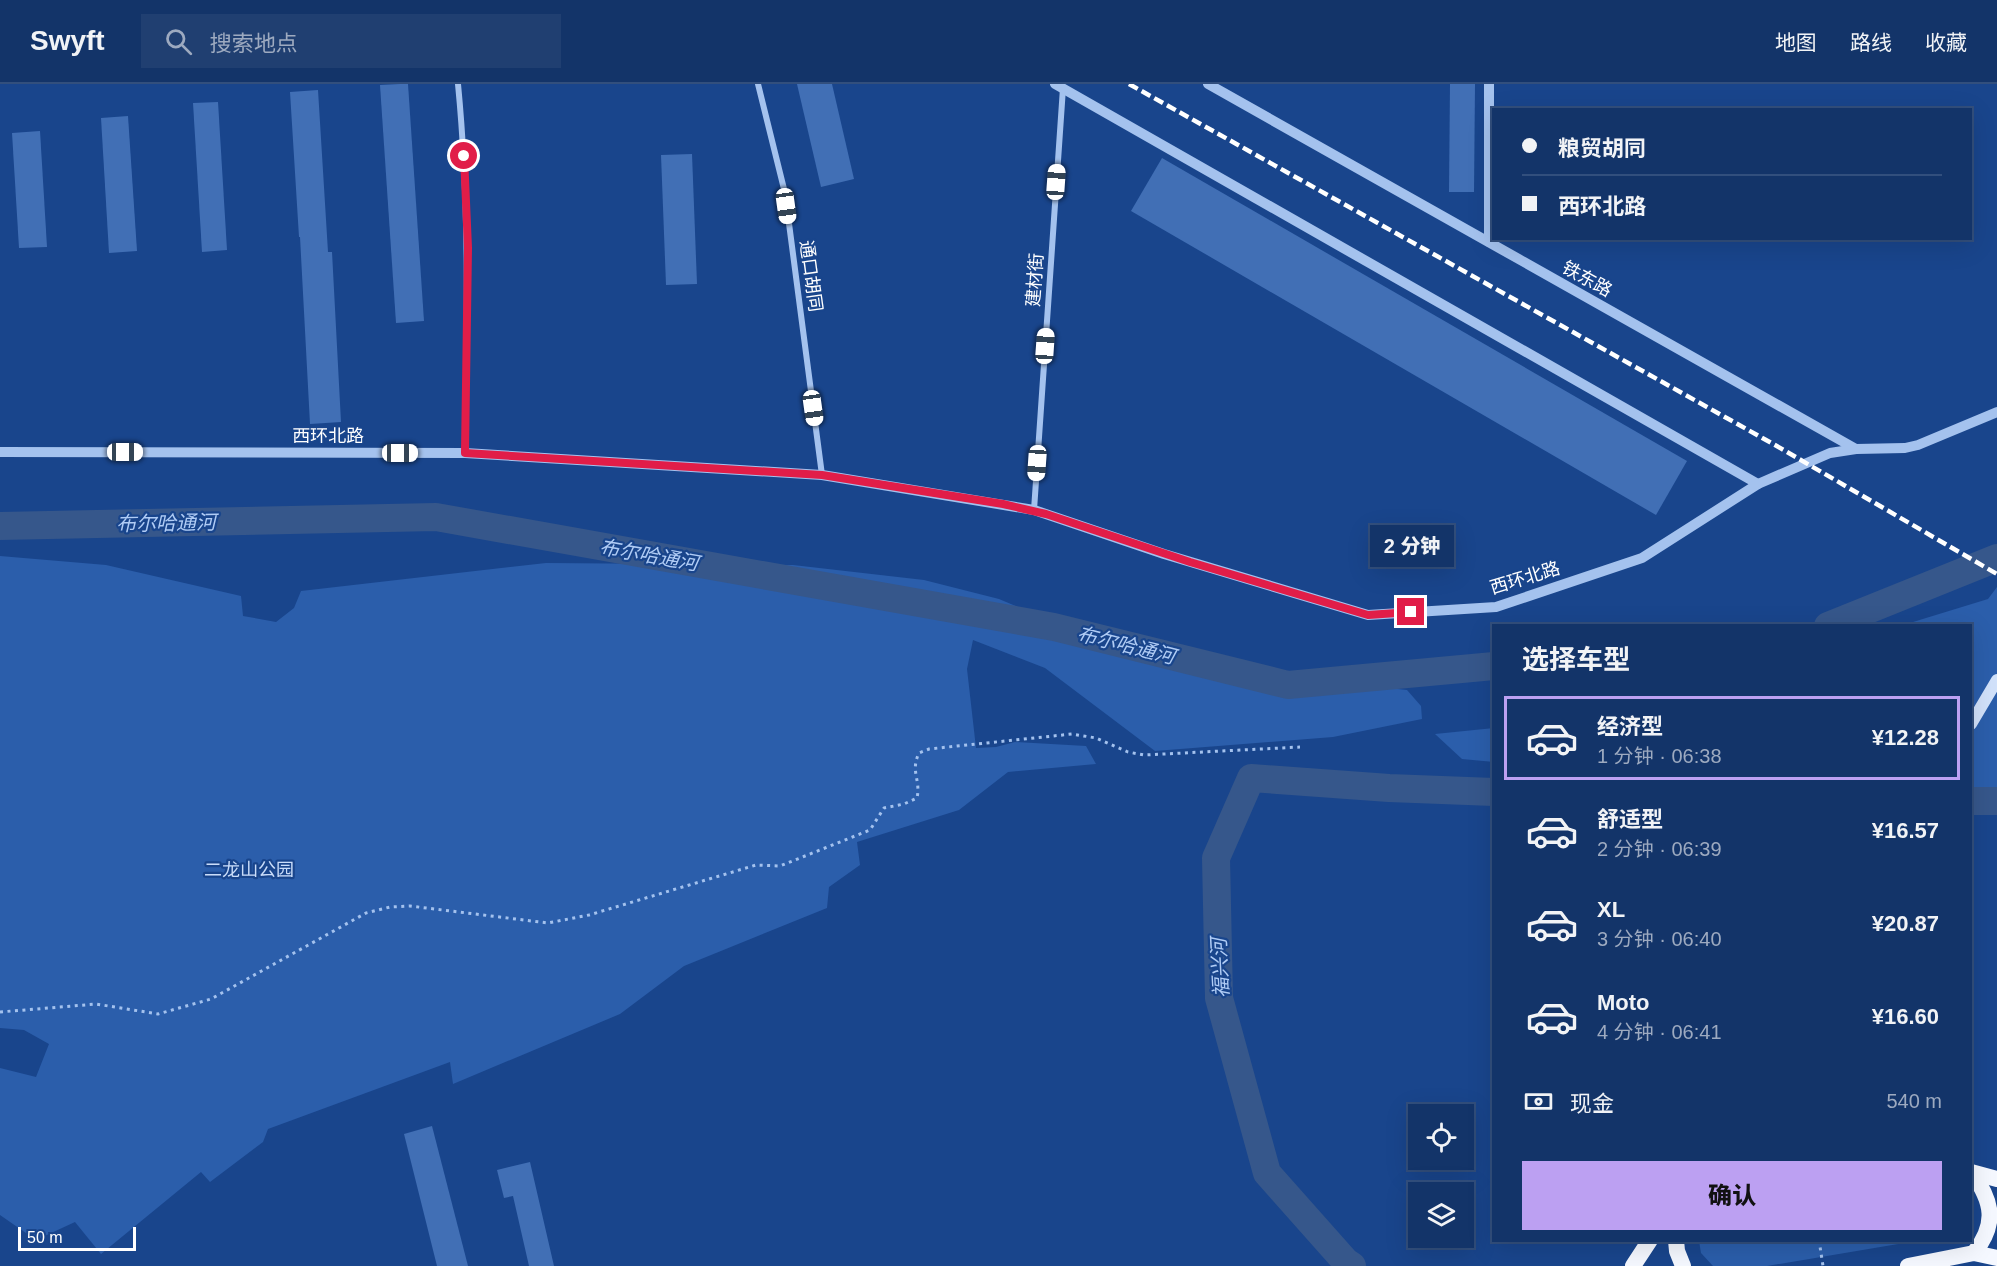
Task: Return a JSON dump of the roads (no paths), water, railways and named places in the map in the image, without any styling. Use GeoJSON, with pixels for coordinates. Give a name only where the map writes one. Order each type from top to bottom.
{"type":"FeatureCollection","features":[{"type":"Feature","properties":{"kind":"highway"},"geometry":{"type":"LineString","coordinates":[[1972,1173],[1997,1179]]}},
{"type":"Feature","properties":{"kind":"highway"},"geometry":{"type":"LineString","coordinates":[[1972,1174],[1983,1189],[1992,1211],[1989,1233],[1974,1253]]}},
{"type":"Feature","properties":{"kind":"highway"},"geometry":{"type":"LineString","coordinates":[[1633,1266],[1649,1242]]}},
{"type":"Feature","properties":{"kind":"highway"},"geometry":{"type":"LineString","coordinates":[[1676,1242],[1683,1266]]}},
{"type":"Feature","properties":{"kind":"highway"},"geometry":{"type":"LineString","coordinates":[[1908,1266],[1974,1253],[1997,1258]]}},
{"type":"Feature","properties":{"kind":"main road"},"geometry":{"type":"LineString","coordinates":[[1972,722],[1997,681]]}},
{"type":"Feature","properties":{"kind":"street"},"geometry":{"type":"LineString","coordinates":[[458,84],[463,134],[468,248],[465,453]]}},
{"type":"Feature","properties":{"kind":"street","name":"通口胡同"},"geometry":{"type":"LineString","coordinates":[[758,84],[785,193],[822,475]]}},
{"type":"Feature","properties":{"kind":"street","name":"铁东路"},"geometry":{"type":"LineString","coordinates":[[1208,84],[1857,449]]}},
{"type":"Feature","properties":{"kind":"street"},"geometry":{"type":"LineString","coordinates":[[1489,84],[1489,242]]}},
{"type":"Feature","properties":{"kind":"street"},"geometry":{"type":"LineString","coordinates":[[1059,86],[1758,484]]}},
{"type":"Feature","properties":{"kind":"street","name":"建材街"},"geometry":{"type":"LineString","coordinates":[[1034,510],[1059,86]]}},
{"type":"Feature","properties":{"kind":"street","name":"西环北路"},"geometry":{"type":"LineString","coordinates":[[0,452],[465,453],[822,475],[1034,510],[1190,562],[1368,615],[1496,607],[1642,558],[1758,484],[1830,453],[1918,445],[1997,412]]}},
{"type":"Feature","properties":{"kind":"waterway","name":"布尔哈通河"},"geometry":{"type":"LineString","coordinates":[[0,526],[436,517],[1054,627],[1288,685],[1492,666]]}},
{"type":"Feature","properties":{"kind":"waterway"},"geometry":{"type":"LineString","coordinates":[[1833,624],[1997,558]]}},
{"type":"Feature","properties":{"kind":"waterway","name":"福兴河"},"geometry":{"type":"LineString","coordinates":[[1352,1266],[1267,1173],[1219,998],[1216,858],[1251,778],[1389,788],[1492,792]]}},
{"type":"Feature","properties":{"kind":"waterway"},"geometry":{"type":"LineString","coordinates":[[1972,801],[1997,801]]}},
{"type":"Feature","properties":{"kind":"railway"},"geometry":{"type":"LineString","coordinates":[[1129,84],[1775,445],[1997,574]]}},
{"type":"Feature","properties":{"kind":"park label","name":"二龙山公园"},"geometry":{"type":"Point","coordinates":[249,870]}}]}
